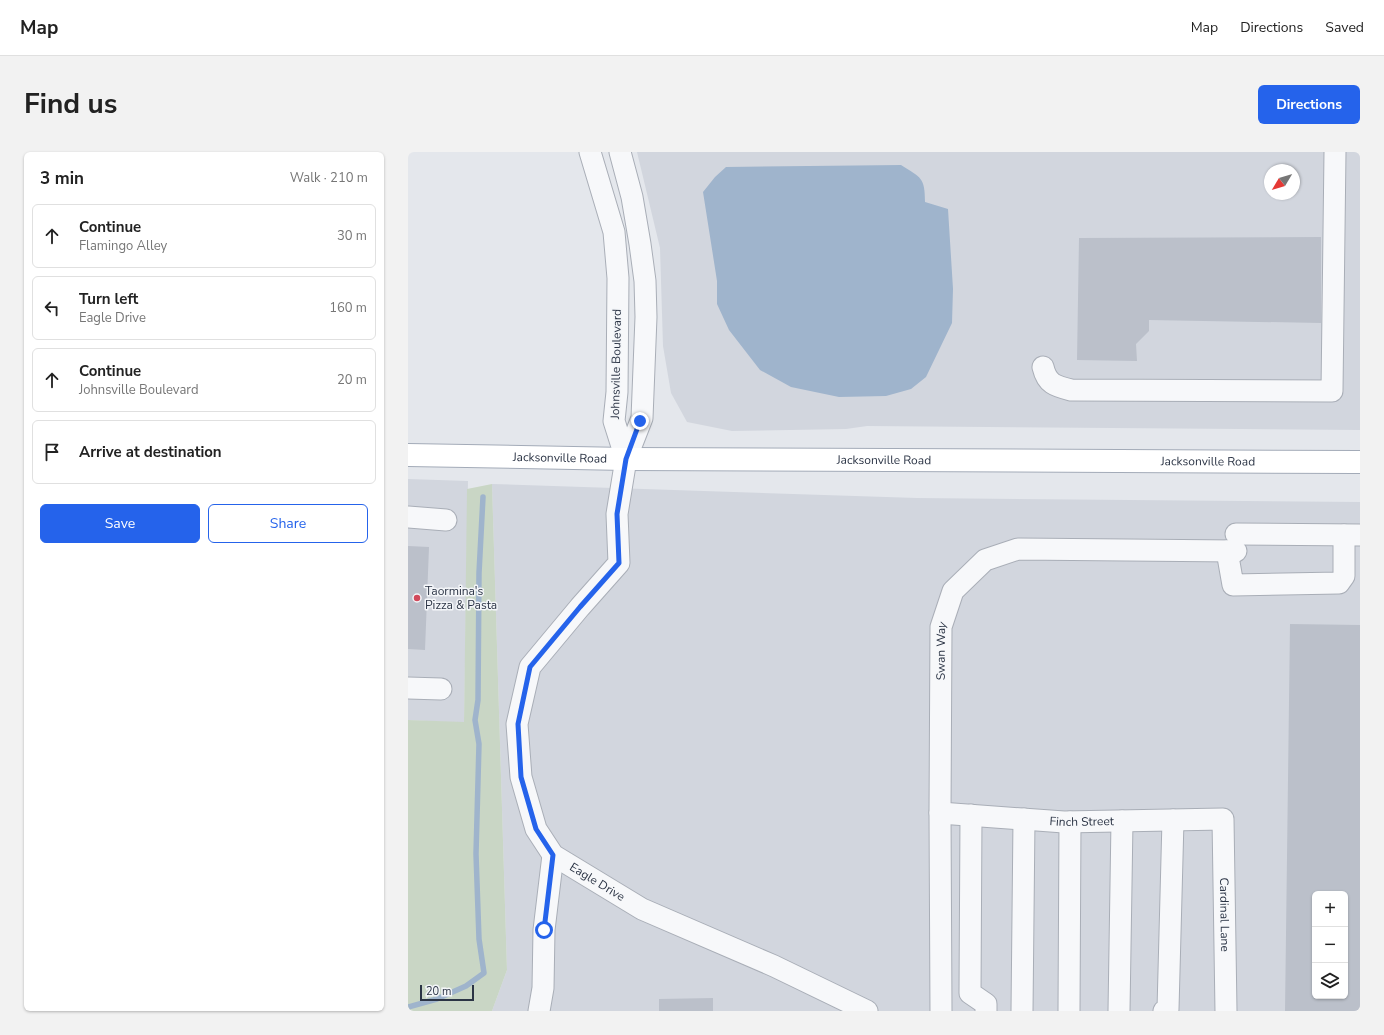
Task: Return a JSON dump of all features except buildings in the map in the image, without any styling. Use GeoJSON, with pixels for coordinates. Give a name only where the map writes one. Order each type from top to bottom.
{"type":"FeatureCollection","features":[{"type":"Feature","properties":{"kind":"main road","name":"Jacksonville Road"},"geometry":{"type":"LineString","coordinates":[[408,455],[626,459],[1360,462]]}},
{"type":"Feature","properties":{"kind":"street","name":"Johnsville Boulevard"},"geometry":{"type":"LineString","coordinates":[[590,152],[614,232],[618,278],[617,392],[614,421],[626,459]]}},
{"type":"Feature","properties":{"kind":"street","name":"Johnsville Boulevard"},"geometry":{"type":"LineString","coordinates":[[620,152],[632,197],[645,281],[642,418],[626,459]]}},
{"type":"Feature","properties":{"kind":"street"},"geometry":{"type":"LineString","coordinates":[[1043,367],[1045,377],[1054,385],[1071,390],[1332,391],[1335,152]]}},
{"type":"Feature","properties":{"kind":"street","name":"Eagle Drive"},"geometry":{"type":"LineString","coordinates":[[626,459],[617,514],[619,563],[530,667],[518,724],[521,777],[536,829],[553,855],[642,909],[774,966],[867,1011]]}},
{"type":"Feature","properties":{"kind":"street"},"geometry":{"type":"LineString","coordinates":[[408,517],[446,520]]}},
{"type":"Feature","properties":{"kind":"street"},"geometry":{"type":"LineString","coordinates":[[1233,546],[1233,585],[1339,583],[1344,576],[1352,535]]}},
{"type":"Feature","properties":{"kind":"street","name":"Swan Way"},"geometry":{"type":"LineString","coordinates":[[941,1011],[941,627],[953,591],[985,560],[1018,549],[1233,546],[1352,535]]}},
{"type":"Feature","properties":{"kind":"street"},"geometry":{"type":"LineString","coordinates":[[408,688],[441,689]]}},
{"type":"Feature","properties":{"kind":"street","name":"Finch Street"},"geometry":{"type":"LineString","coordinates":[[940,812],[1070,822],[1223,819]]}},
{"type":"Feature","properties":{"kind":"street"},"geometry":{"type":"LineString","coordinates":[[971,815],[970,993],[986,1004],[986,1011]]}},
{"type":"Feature","properties":{"kind":"street"},"geometry":{"type":"LineString","coordinates":[[1022,1011],[1024,819]]}},
{"type":"Feature","properties":{"kind":"street","name":"Cardinal Lane"},"geometry":{"type":"LineString","coordinates":[[1223,819],[1226,1011]]}},
{"type":"Feature","properties":{"kind":"street"},"geometry":{"type":"LineString","coordinates":[[1164,1011],[1168,1009],[1173,820]]}},
{"type":"Feature","properties":{"kind":"street"},"geometry":{"type":"LineString","coordinates":[[1119,1011],[1122,821]]}},
{"type":"Feature","properties":{"kind":"street"},"geometry":{"type":"LineString","coordinates":[[1069,1011],[1070,822]]}},
{"type":"Feature","properties":{"kind":"street"},"geometry":{"type":"LineString","coordinates":[[539,1011],[543,988],[544,930],[553,855]]}},
{"type":"Feature","properties":{"kind":"shaded area"},"geometry":{"type":"Polygon","coordinates":[[[637,152],[1360,152],[1360,430],[867,426],[846,429],[732,431],[687,422],[671,393],[663,346],[660,248],[637,152]]]}},
{"type":"Feature","properties":{"kind":"shaded area"},"geometry":{"type":"Polygon","coordinates":[[[408,479],[468,481],[464,723],[408,720],[408,479]]]}},
{"type":"Feature","properties":{"kind":"shaded area"},"geometry":{"type":"Polygon","coordinates":[[[492,484],[917,498],[1360,502],[1360,1011],[492,1011],[507,970],[492,484]]]}},
{"type":"Feature","properties":{"kind":"green space"},"geometry":{"type":"Polygon","coordinates":[[[492,484],[507,970],[492,1011],[408,1011],[408,720],[464,722],[467,489],[492,484]]]}},
{"type":"Feature","properties":{"kind":"water"},"geometry":{"type":"Polygon","coordinates":[[[901,165],[917,176],[923,183],[925,202],[948,209],[953,289],[952,323],[926,377],[911,389],[886,396],[839,397],[791,387],[760,370],[729,330],[717,304],[717,281],[703,192],[715,177],[726,167],[901,165]]]}},
{"type":"Feature","properties":{"kind":"waterway"},"geometry":{"type":"LineString","coordinates":[[408,1007],[437,999],[466,986],[484,973],[479,939],[476,854],[479,744],[475,720],[478,700],[479,573],[483,497]]}},
{"type":"Feature","properties":{"kind":"place","name":"Taormina's Pizza & Pasta"},"geometry":{"type":"Point","coordinates":[417,598]}},
{"type":"Feature","properties":{"kind":"route"},"geometry":{"type":"LineString","coordinates":[[544,930],[553,855],[536,829],[521,777],[518,724],[530,667],[619,563],[617,514],[626,459],[640,421]]}}]}
